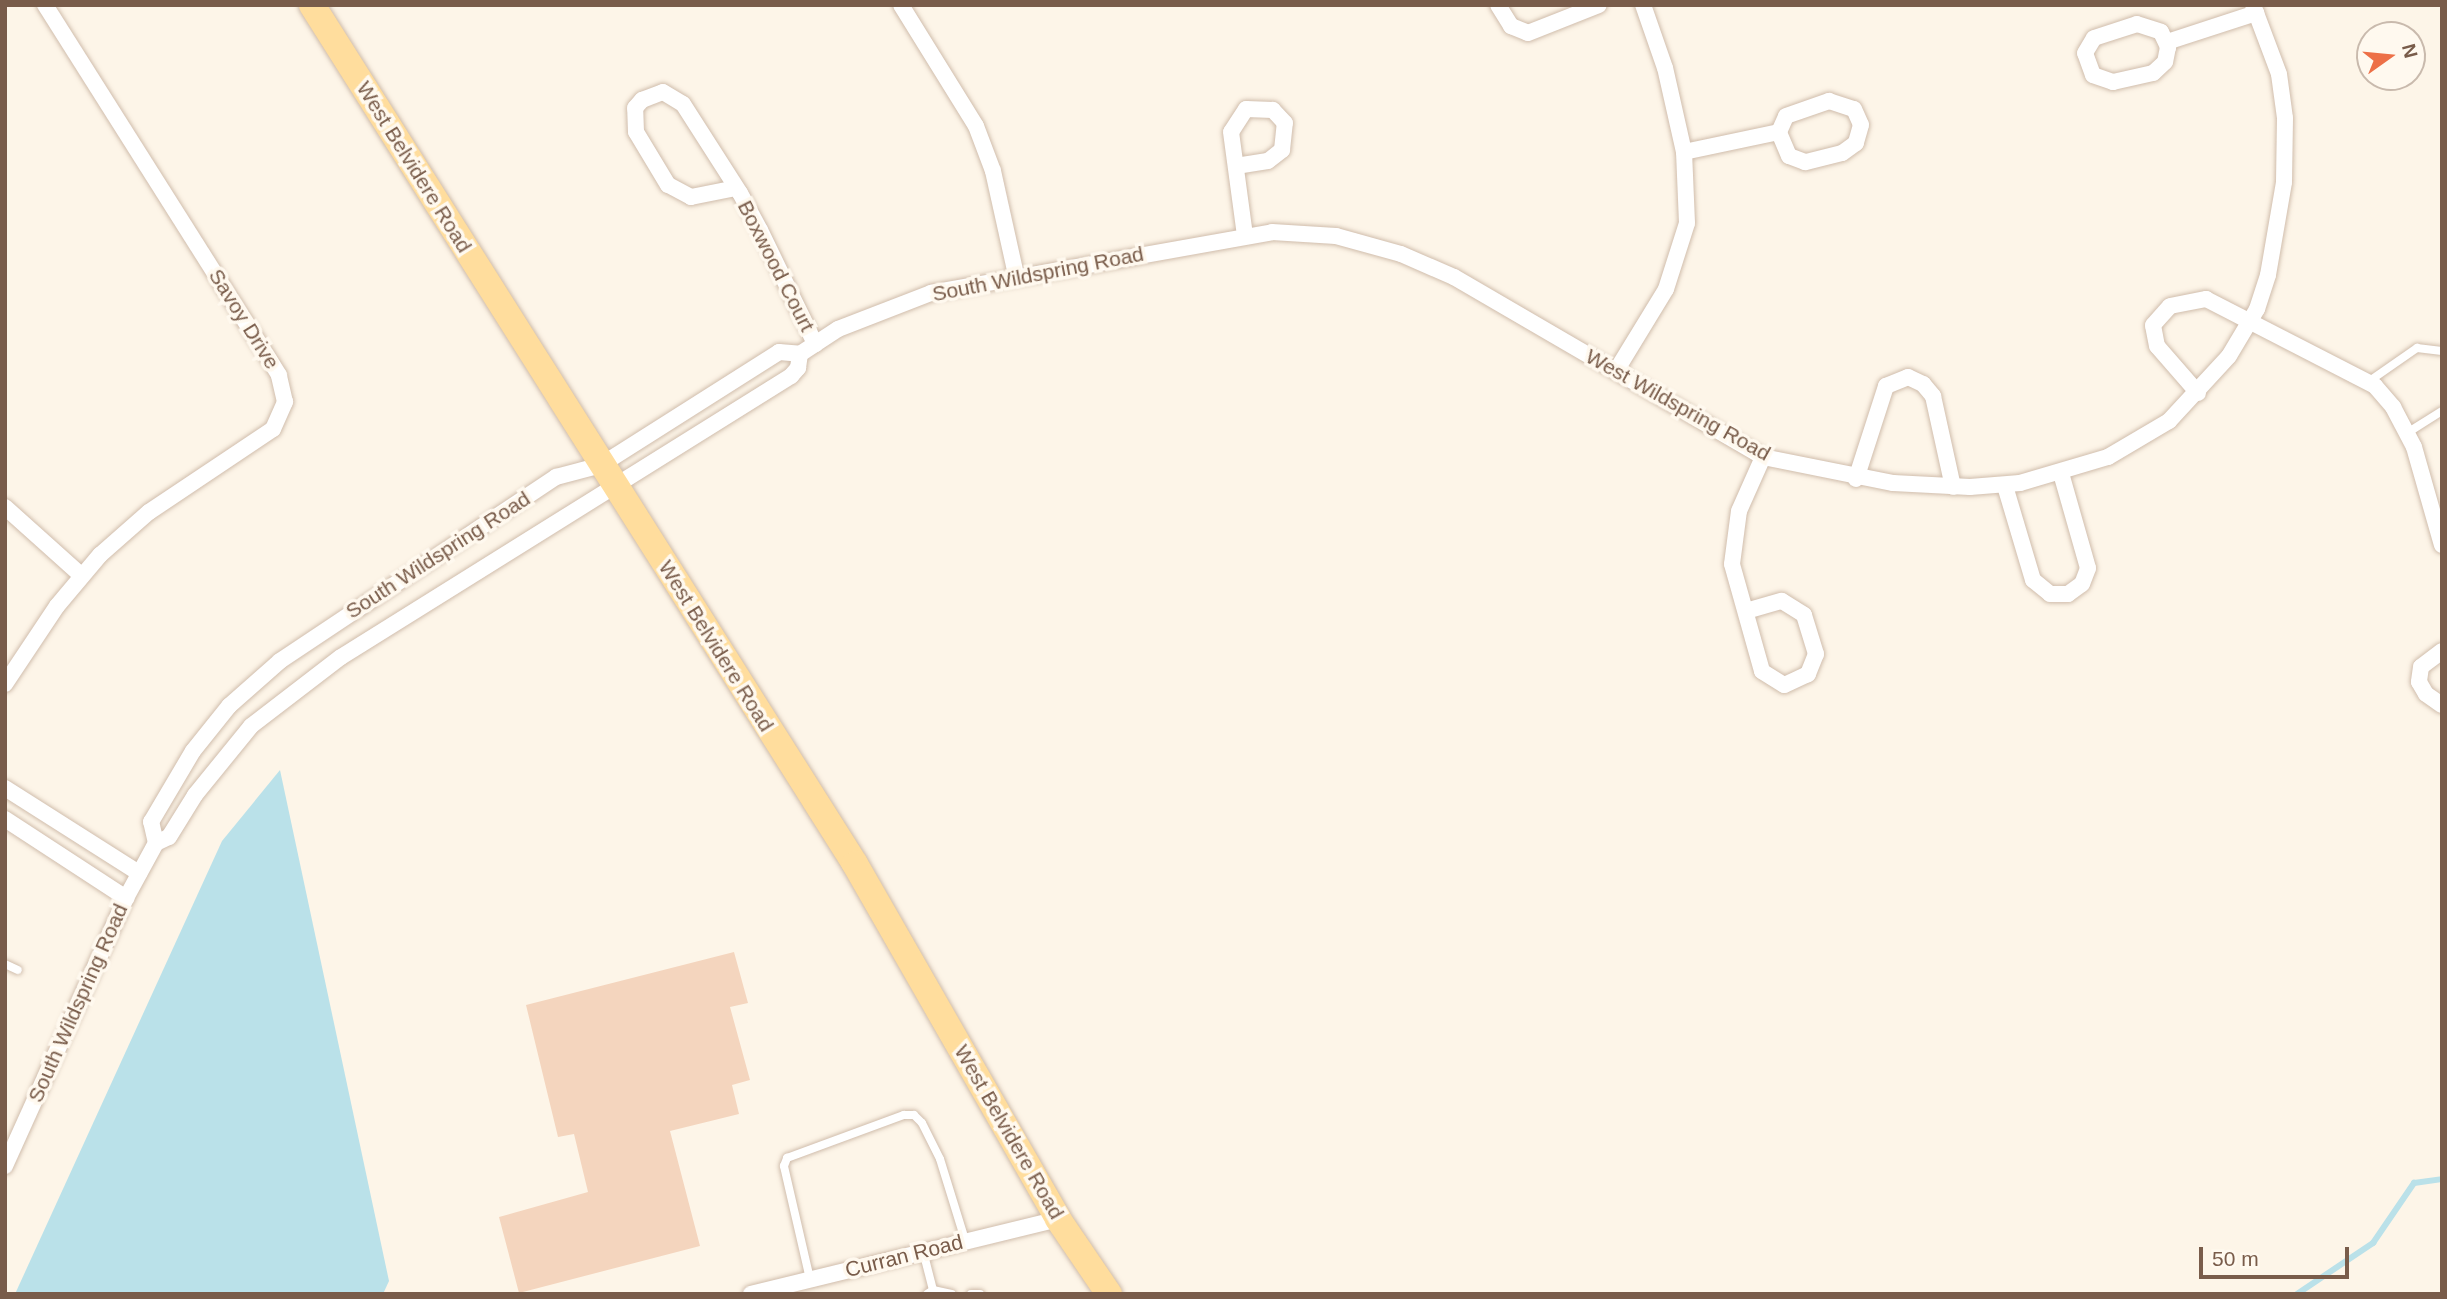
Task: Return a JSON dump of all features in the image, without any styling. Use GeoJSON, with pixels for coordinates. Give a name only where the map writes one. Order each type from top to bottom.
{"type":"FeatureCollection","features":[{"type":"Feature","properties":{"kind":"main road","name":"West Belvidere Road"},"geometry":{"type":"LineString","coordinates":[[312,5],[855,864],[1058,1219],[1109,1294]]}},
{"type":"Feature","properties":{"kind":"street","name":"Savoy Drive"},"geometry":{"type":"LineString","coordinates":[[5,684],[82,576],[149,512],[273,429],[285,402],[279,375],[45,5]]}},
{"type":"Feature","properties":{"kind":"street"},"geometry":{"type":"LineString","coordinates":[[901,5],[976,126],[993,171],[1016,275]]}},
{"type":"Feature","properties":{"kind":"street"},"geometry":{"type":"LineString","coordinates":[[1498,5],[1507,23],[1525,33],[1553,27],[1600,5]]}},
{"type":"Feature","properties":{"kind":"street"},"geometry":{"type":"LineString","coordinates":[[1616,371],[1678,261],[1689,191],[1684,152],[1665,68],[1643,5]]}},
{"type":"Feature","properties":{"kind":"street"},"geometry":{"type":"LineString","coordinates":[[2167,43],[2255,9]]}},
{"type":"Feature","properties":{"kind":"street","name":"West Wildspring Road"},"geometry":{"type":"LineString","coordinates":[[1245,236],[1272,232],[1336,236],[1401,254],[1454,277],[1763,457],[1856,479],[1953,487],[2005,486],[2061,472],[2137,443],[2198,393],[2229,356],[2251,320],[2268,275],[2284,182],[2285,131],[2278,74],[2255,9]]}},
{"type":"Feature","properties":{"kind":"street"},"geometry":{"type":"LineString","coordinates":[[2137,24],[2154,27],[2167,43],[2168,55],[2160,68],[2113,82],[2093,75],[2085,61],[2094,38],[2137,24]]}},
{"type":"Feature","properties":{"kind":"street","name":"Boxwood Court"},"geometry":{"type":"LineString","coordinates":[[736,188],[691,197],[668,185],[636,132],[633,119],[642,100],[663,92],[675,96],[736,188],[815,344]]}},
{"type":"Feature","properties":{"kind":"street"},"geometry":{"type":"LineString","coordinates":[[1684,152],[1779,132],[1793,111],[1829,101],[1854,109],[1861,125],[1850,149],[1805,162],[1788,156],[1779,132]]}},
{"type":"Feature","properties":{"kind":"street"},"geometry":{"type":"LineString","coordinates":[[1236,166],[1245,236]]}},
{"type":"Feature","properties":{"kind":"street","name":"South Wildspring Road"},"geometry":{"type":"LineString","coordinates":[[156,843],[151,822],[210,729],[248,688],[311,639],[556,477],[601,465],[779,352],[800,354],[838,329],[931,293],[1016,275],[1245,236]]}},
{"type":"Feature","properties":{"kind":"street"},"geometry":{"type":"LineString","coordinates":[[2198,393],[2157,346],[2152,330],[2158,315],[2177,303],[2206,299],[2368,382],[2393,407],[2407,433],[2442,545]]}},
{"type":"Feature","properties":{"kind":"street","name":"South Wildspring Road"},"geometry":{"type":"LineString","coordinates":[[5,1166],[139,873],[156,843],[169,837],[195,795],[251,726],[329,665],[791,376],[798,368],[800,354]]}},
{"type":"Feature","properties":{"kind":"street"},"geometry":{"type":"LineString","coordinates":[[1856,479],[1886,386],[1903,377],[1917,380],[1933,396],[1953,487]]}},
{"type":"Feature","properties":{"kind":"street"},"geometry":{"type":"LineString","coordinates":[[1746,611],[1782,601],[1804,615],[1816,654],[1808,674],[1788,685],[1768,677],[1760,666],[1732,564],[1732,537],[1763,457]]}},
{"type":"Feature","properties":{"kind":"street"},"geometry":{"type":"LineString","coordinates":[[2005,486],[2033,580],[2050,594],[2068,594],[2082,584],[2088,568],[2061,472]]}},
{"type":"Feature","properties":{"kind":"street"},"geometry":{"type":"LineString","coordinates":[[5,507],[82,576]]}},
{"type":"Feature","properties":{"kind":"street"},"geometry":{"type":"LineString","coordinates":[[311,639],[329,665]]}},
{"type":"Feature","properties":{"kind":"street"},"geometry":{"type":"LineString","coordinates":[[2442,651],[2421,667],[2419,682],[2426,694],[2442,705]]}},
{"type":"Feature","properties":{"kind":"street"},"geometry":{"type":"LineString","coordinates":[[5,788],[139,873]]}},
{"type":"Feature","properties":{"kind":"street"},"geometry":{"type":"LineString","coordinates":[[5,819],[126,898]]}},
{"type":"Feature","properties":{"kind":"street","name":"Curran Road"},"geometry":{"type":"LineString","coordinates":[[751,1294],[784,1290],[810,1279],[1058,1219]]}},
{"type":"Feature","properties":{"kind":"lane"},"geometry":{"type":"LineString","coordinates":[[2368,382],[2417,348],[2442,351]]}},
{"type":"Feature","properties":{"kind":"lane"},"geometry":{"type":"LineString","coordinates":[[2407,433],[2442,411]]}},
{"type":"Feature","properties":{"kind":"lane"},"geometry":{"type":"LineString","coordinates":[[5,964],[18,970]]}},
{"type":"Feature","properties":{"kind":"lane"},"geometry":{"type":"LineString","coordinates":[[810,1279],[784,1166],[788,1158],[904,1115],[914,1115],[922,1123],[940,1159],[965,1240]]}},
{"type":"Feature","properties":{"kind":"lane"},"geometry":{"type":"LineString","coordinates":[[923,1251],[932,1293],[952,1294]]}},
{"type":"Feature","properties":{"kind":"lane"},"geometry":{"type":"LineString","coordinates":[[971,1294],[980,1294]]}},
{"type":"Feature","properties":{"kind":"water"},"geometry":{"type":"Polygon","coordinates":[[[280,770],[389,1281],[383,1294],[15,1294],[222,841],[280,770]]]}},
{"type":"Feature","properties":{"kind":"building"},"geometry":{"type":"Polygon","coordinates":[[[734,952],[748,1003],[730,1007],[750,1080],[732,1085],[739,1114],[670,1131],[700,1246],[519,1293],[499,1217],[588,1192],[574,1134],[558,1137],[526,1005],[734,952]]]}},
{"type":"Feature","properties":{"kind":"waterway"},"geometry":{"type":"LineString","coordinates":[[2297,1294],[2373,1243],[2414,1183],[2442,1179]]}}]}
